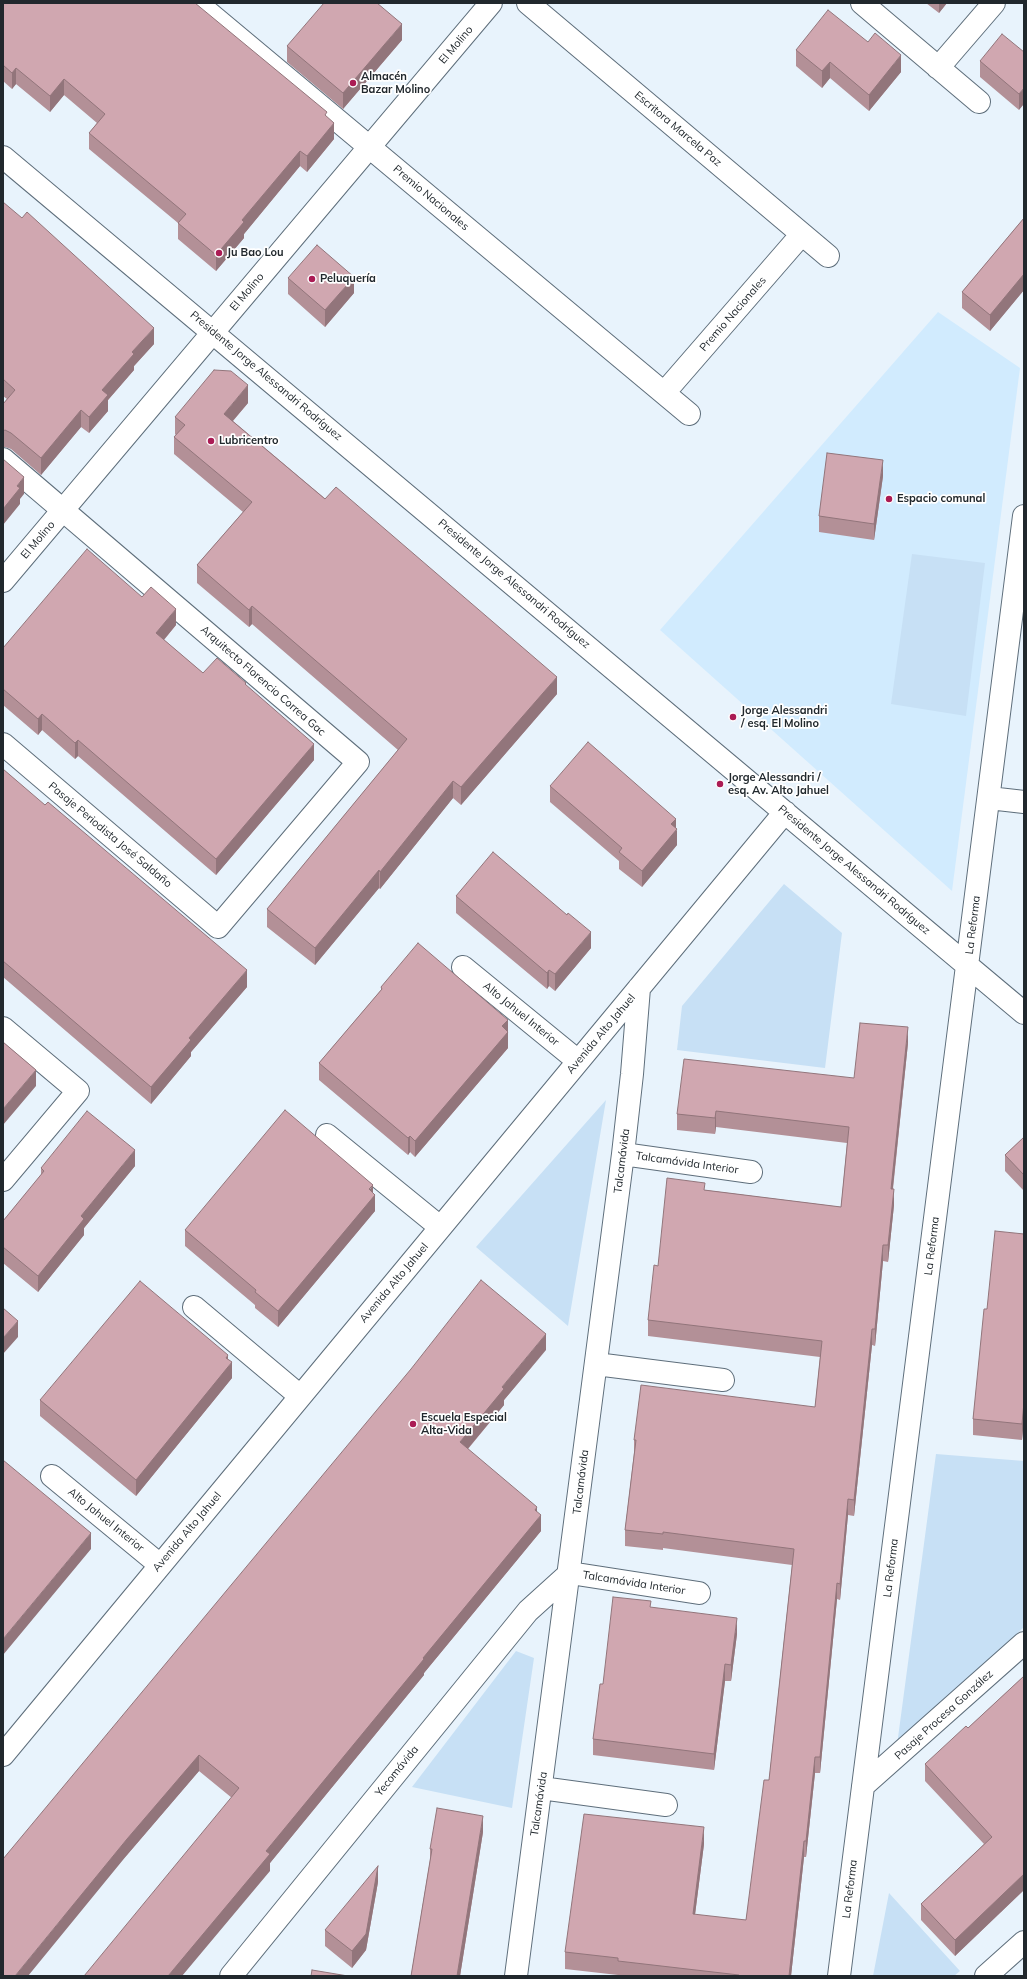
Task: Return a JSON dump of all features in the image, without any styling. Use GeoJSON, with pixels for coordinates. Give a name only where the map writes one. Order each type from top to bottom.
{"type":"FeatureCollection","features":[{"type":"Feature","properties":{"kind":"street","name":"Premio Nacionales"},"geometry":{"type":"LineString","coordinates":[[198,3],[689,414]]}},
{"type":"Feature","properties":{"kind":"street","name":"El Molino"},"geometry":{"type":"LineString","coordinates":[[3,581],[491,3]]}},
{"type":"Feature","properties":{"kind":"street","name":"Escritora Marcela Paz"},"geometry":{"type":"LineString","coordinates":[[528,3],[828,256]]}},
{"type":"Feature","properties":{"kind":"street"},"geometry":{"type":"LineString","coordinates":[[862,3],[980,102]]}},
{"type":"Feature","properties":{"kind":"street"},"geometry":{"type":"LineString","coordinates":[[938,68],[994,3]]}},
{"type":"Feature","properties":{"kind":"street","name":"Presidente Jorge Alessandri Rodríguez"},"geometry":{"type":"LineString","coordinates":[[3,157],[214,332],[1024,1013]]}},
{"type":"Feature","properties":{"kind":"street","name":"Premio Nacionales"},"geometry":{"type":"LineString","coordinates":[[664,393],[802,234]]}},
{"type":"Feature","properties":{"kind":"street","name":"Arquitecto Florencio Correa Gac"},"geometry":{"type":"LineString","coordinates":[[3,459],[358,762],[218,927]]}},
{"type":"Feature","properties":{"kind":"street","name":"La Reforma"},"geometry":{"type":"LineString","coordinates":[[839,1976],[989,798],[1019,590],[1024,516]]}},
{"type":"Feature","properties":{"kind":"street","name":"Pasaje Periodista José Saldaño"},"geometry":{"type":"LineString","coordinates":[[3,744],[218,927]]}},
{"type":"Feature","properties":{"kind":"street"},"geometry":{"type":"LineString","coordinates":[[989,798],[1024,802]]}},
{"type":"Feature","properties":{"kind":"street","name":"Avenida Alto Jahuel"},"geometry":{"type":"LineString","coordinates":[[3,1754],[10,1732],[160,1565],[785,812]]}},
{"type":"Feature","properties":{"kind":"street","name":"Alto Jahuel Interior"},"geometry":{"type":"LineString","coordinates":[[463,967],[578,1061]]}},
{"type":"Feature","properties":{"kind":"street","name":"Talcamávida"},"geometry":{"type":"LineString","coordinates":[[516,1976],[570,1573],[623,1154],[632,1074],[639,988]]}},
{"type":"Feature","properties":{"kind":"street"},"geometry":{"type":"LineString","coordinates":[[3,1028],[78,1091],[3,1180]]}},
{"type":"Feature","properties":{"kind":"street"},"geometry":{"type":"LineString","coordinates":[[327,1135],[440,1227]]}},
{"type":"Feature","properties":{"kind":"street","name":"Talcamávida Interior"},"geometry":{"type":"LineString","coordinates":[[623,1154],[751,1172]]}},
{"type":"Feature","properties":{"kind":"street"},"geometry":{"type":"LineString","coordinates":[[194,1307],[300,1396]]}},
{"type":"Feature","properties":{"kind":"street"},"geometry":{"type":"LineString","coordinates":[[596,1364],[724,1380]]}},
{"type":"Feature","properties":{"kind":"street","name":"Alto Jahuel Interior"},"geometry":{"type":"LineString","coordinates":[[52,1476],[160,1565]]}},
{"type":"Feature","properties":{"kind":"street","name":"Talcamávida Interior"},"geometry":{"type":"LineString","coordinates":[[570,1573],[699,1593]]}},
{"type":"Feature","properties":{"kind":"street","name":"Yecomávida"},"geometry":{"type":"LineString","coordinates":[[231,1976],[528,1611],[570,1573]]}},
{"type":"Feature","properties":{"kind":"street","name":"Pasaje Procesa González"},"geometry":{"type":"LineString","coordinates":[[864,1786],[1024,1643]]}},
{"type":"Feature","properties":{"kind":"street"},"geometry":{"type":"LineString","coordinates":[[541,1788],[666,1805]]}},
{"type":"Feature","properties":{"kind":"street"},"geometry":{"type":"LineString","coordinates":[[986,1976],[1024,1942]]}},
{"type":"Feature","properties":{"kind":"shaded area","name":"Espacio comunal"},"geometry":{"type":"Polygon","coordinates":[[[938,312],[1020,368],[952,891],[660,630],[938,312]]]}},
{"type":"Feature","properties":{"kind":"shaded area"},"geometry":{"type":"Polygon","coordinates":[[[912,554],[985,563],[966,716],[891,704],[912,554]]]}},
{"type":"Feature","properties":{"kind":"shaded area"},"geometry":{"type":"Polygon","coordinates":[[[784,884],[842,933],[825,1068],[677,1050],[682,1006],[784,884]]]}},
{"type":"Feature","properties":{"kind":"shaded area"},"geometry":{"type":"Polygon","coordinates":[[[606,1100],[568,1326],[476,1247],[606,1100]]]}},
{"type":"Feature","properties":{"kind":"shaded area"},"geometry":{"type":"Polygon","coordinates":[[[936,1454],[1024,1461],[1024,1627],[897,1745],[936,1454]]]}},
{"type":"Feature","properties":{"kind":"shaded area"},"geometry":{"type":"Polygon","coordinates":[[[516,1651],[534,1658],[512,1808],[412,1787],[516,1651]]]}},
{"type":"Feature","properties":{"kind":"shaded area"},"geometry":{"type":"Polygon","coordinates":[[[889,1893],[960,1971],[954,1976],[873,1976],[889,1893]]]}},
{"type":"Feature","properties":{"kind":"building"},"geometry":{"type":"Polygon","coordinates":[[[3,3],[195,3],[327,112],[325,115],[334,123],[307,156],[300,151],[242,220],[244,222],[216,255],[178,223],[186,214],[89,133],[105,114],[64,79],[50,96],[16,68],[12,73],[3,65],[3,3]]]}},
{"type":"Feature","properties":{"kind":"building"},"geometry":{"type":"Polygon","coordinates":[[[324,3],[377,3],[402,24],[343,93],[287,46],[324,3]]]}},
{"type":"Feature","properties":{"kind":"building"},"geometry":{"type":"Polygon","coordinates":[[[828,10],[868,42],[875,33],[901,55],[869,95],[830,62],[822,71],[796,50],[828,10]]]}},
{"type":"Feature","properties":{"kind":"building"},"geometry":{"type":"Polygon","coordinates":[[[1002,34],[1024,52],[1024,88],[1019,94],[980,61],[1002,34]]]}},
{"type":"Feature","properties":{"kind":"building"},"geometry":{"type":"Polygon","coordinates":[[[3,202],[22,218],[27,212],[154,328],[132,352],[134,354],[102,390],[108,395],[89,417],[81,410],[41,458],[11,433],[5,430],[3,431],[3,404],[15,390],[3,379],[3,202]]]}},
{"type":"Feature","properties":{"kind":"building"},"geometry":{"type":"Polygon","coordinates":[[[1024,218],[1024,274],[990,315],[962,292],[1024,218]]]}},
{"type":"Feature","properties":{"kind":"building"},"geometry":{"type":"Polygon","coordinates":[[[317,245],[354,277],[325,310],[288,278],[317,245]]]}},
{"type":"Feature","properties":{"kind":"building"},"geometry":{"type":"Polygon","coordinates":[[[214,370],[231,371],[248,385],[224,414],[325,499],[336,487],[557,677],[461,787],[453,781],[380,872],[379,870],[315,948],[267,909],[407,739],[252,606],[249,610],[197,565],[252,502],[174,437],[185,425],[175,417],[214,370]]]}},
{"type":"Feature","properties":{"kind":"building"},"geometry":{"type":"Polygon","coordinates":[[[827,453],[883,460],[874,524],[819,516],[827,453]]]}},
{"type":"Feature","properties":{"kind":"building"},"geometry":{"type":"Polygon","coordinates":[[[3,459],[24,477],[17,486],[20,488],[3,509],[3,459]]]}},
{"type":"Feature","properties":{"kind":"building"},"geometry":{"type":"Polygon","coordinates":[[[87,549],[142,597],[151,587],[176,609],[156,633],[203,673],[217,658],[314,744],[216,859],[78,740],[75,743],[42,714],[38,719],[3,689],[3,648],[87,549]]]}},
{"type":"Feature","properties":{"kind":"building"},"geometry":{"type":"Polygon","coordinates":[[[588,742],[676,819],[671,824],[677,829],[642,871],[619,852],[622,848],[550,786],[588,742]]]}},
{"type":"Feature","properties":{"kind":"building"},"geometry":{"type":"Polygon","coordinates":[[[3,769],[45,805],[48,802],[247,970],[189,1038],[191,1040],[151,1087],[3,961],[3,769]]]}},
{"type":"Feature","properties":{"kind":"building"},"geometry":{"type":"Polygon","coordinates":[[[493,852],[567,915],[568,913],[591,932],[555,974],[549,970],[547,973],[456,896],[493,852]]]}},
{"type":"Feature","properties":{"kind":"building"},"geometry":{"type":"Polygon","coordinates":[[[418,943],[508,1020],[502,1026],[508,1032],[415,1141],[410,1136],[408,1138],[319,1063],[382,989],[381,987],[418,943]]]}},
{"type":"Feature","properties":{"kind":"building"},"geometry":{"type":"Polygon","coordinates":[[[860,1023],[908,1027],[891,1189],[894,1189],[888,1245],[883,1245],[875,1329],[872,1329],[854,1500],[848,1499],[840,1584],[837,1583],[820,1757],[815,1757],[789,1976],[739,1976],[618,1961],[618,1958],[565,1952],[584,1814],[704,1827],[693,1914],[746,1920],[764,1780],[769,1780],[794,1549],[663,1532],[663,1534],[625,1530],[641,1385],[815,1407],[822,1341],[648,1320],[654,1265],[658,1266],[667,1178],[705,1183],[704,1190],[841,1207],[849,1127],[716,1111],[715,1118],[677,1114],[684,1059],[854,1078],[860,1023]]]}},
{"type":"Feature","properties":{"kind":"building"},"geometry":{"type":"Polygon","coordinates":[[[3,1042],[36,1070],[3,1109],[3,1042]]]}},
{"type":"Feature","properties":{"kind":"building"},"geometry":{"type":"Polygon","coordinates":[[[285,1110],[373,1185],[369,1189],[375,1195],[278,1311],[255,1292],[256,1290],[185,1230],[285,1110]]]}},
{"type":"Feature","properties":{"kind":"building"},"geometry":{"type":"Polygon","coordinates":[[[87,1111],[135,1150],[81,1216],[84,1219],[38,1276],[3,1247],[3,1221],[44,1171],[41,1168],[87,1111]]]}},
{"type":"Feature","properties":{"kind":"building"},"geometry":{"type":"Polygon","coordinates":[[[1024,1137],[1024,1175],[1005,1155],[1024,1137]]]}},
{"type":"Feature","properties":{"kind":"building"},"geometry":{"type":"Polygon","coordinates":[[[995,1231],[1024,1234],[1024,1402],[1022,1424],[973,1419],[984,1309],[987,1309],[995,1231]]]}},
{"type":"Feature","properties":{"kind":"building"},"geometry":{"type":"Polygon","coordinates":[[[481,1280],[546,1334],[502,1387],[504,1389],[460,1442],[537,1507],[535,1510],[541,1515],[266,1851],[270,1854],[168,1976],[84,1976],[239,1788],[199,1755],[127,1839],[15,1976],[3,1976],[3,1859],[411,1369],[481,1280]]]}},
{"type":"Feature","properties":{"kind":"building"},"geometry":{"type":"Polygon","coordinates":[[[140,1281],[228,1355],[226,1358],[232,1362],[136,1480],[40,1400],[140,1281]]]}},
{"type":"Feature","properties":{"kind":"building"},"geometry":{"type":"Polygon","coordinates":[[[3,1308],[18,1321],[3,1338],[3,1308]]]}},
{"type":"Feature","properties":{"kind":"building"},"geometry":{"type":"Polygon","coordinates":[[[3,1460],[91,1533],[3,1639],[3,1460]]]}},
{"type":"Feature","properties":{"kind":"building"},"geometry":{"type":"Polygon","coordinates":[[[613,1597],[651,1601],[650,1607],[737,1618],[731,1665],[725,1664],[714,1754],[593,1739],[600,1684],[603,1684],[613,1597]]]}},
{"type":"Feature","properties":{"kind":"building"},"geometry":{"type":"Polygon","coordinates":[[[1024,1676],[1024,1874],[955,1940],[921,1904],[992,1837],[925,1764],[966,1726],[968,1728],[1024,1676]]]}},
{"type":"Feature","properties":{"kind":"building"},"geometry":{"type":"Polygon","coordinates":[[[437,1808],[483,1816],[457,1976],[411,1976],[432,1849],[430,1849],[437,1808]]]}},
{"type":"Feature","properties":{"kind":"building"},"geometry":{"type":"Polygon","coordinates":[[[378,1866],[366,1934],[352,1951],[325,1930],[378,1866]]]}},
{"type":"Feature","properties":{"kind":"building"},"geometry":{"type":"Polygon","coordinates":[[[312,1970],[348,1976],[311,1976],[312,1970]]]}},
{"type":"Feature","properties":{"kind":"place","name":"Almacén Bazar Molino"},"geometry":{"type":"Point","coordinates":[353,83]}},
{"type":"Feature","properties":{"kind":"place","name":"Ju Bao Lou"},"geometry":{"type":"Point","coordinates":[219,253]}},
{"type":"Feature","properties":{"kind":"place","name":"Peluquería"},"geometry":{"type":"Point","coordinates":[312,279]}},
{"type":"Feature","properties":{"kind":"place","name":"Lubricentro"},"geometry":{"type":"Point","coordinates":[211,441]}},
{"type":"Feature","properties":{"kind":"place","name":"Espacio comunal"},"geometry":{"type":"Point","coordinates":[889,499]}},
{"type":"Feature","properties":{"kind":"place","name":"Jorge Alessandri / esq. El Molino"},"geometry":{"type":"Point","coordinates":[733,717]}},
{"type":"Feature","properties":{"kind":"place","name":"Jorge Alessandri / esq. Av. Alto Jahuel"},"geometry":{"type":"Point","coordinates":[720,784]}},
{"type":"Feature","properties":{"kind":"place","name":"Escuela Especial Alta-Vida"},"geometry":{"type":"Point","coordinates":[413,1424]}}]}
